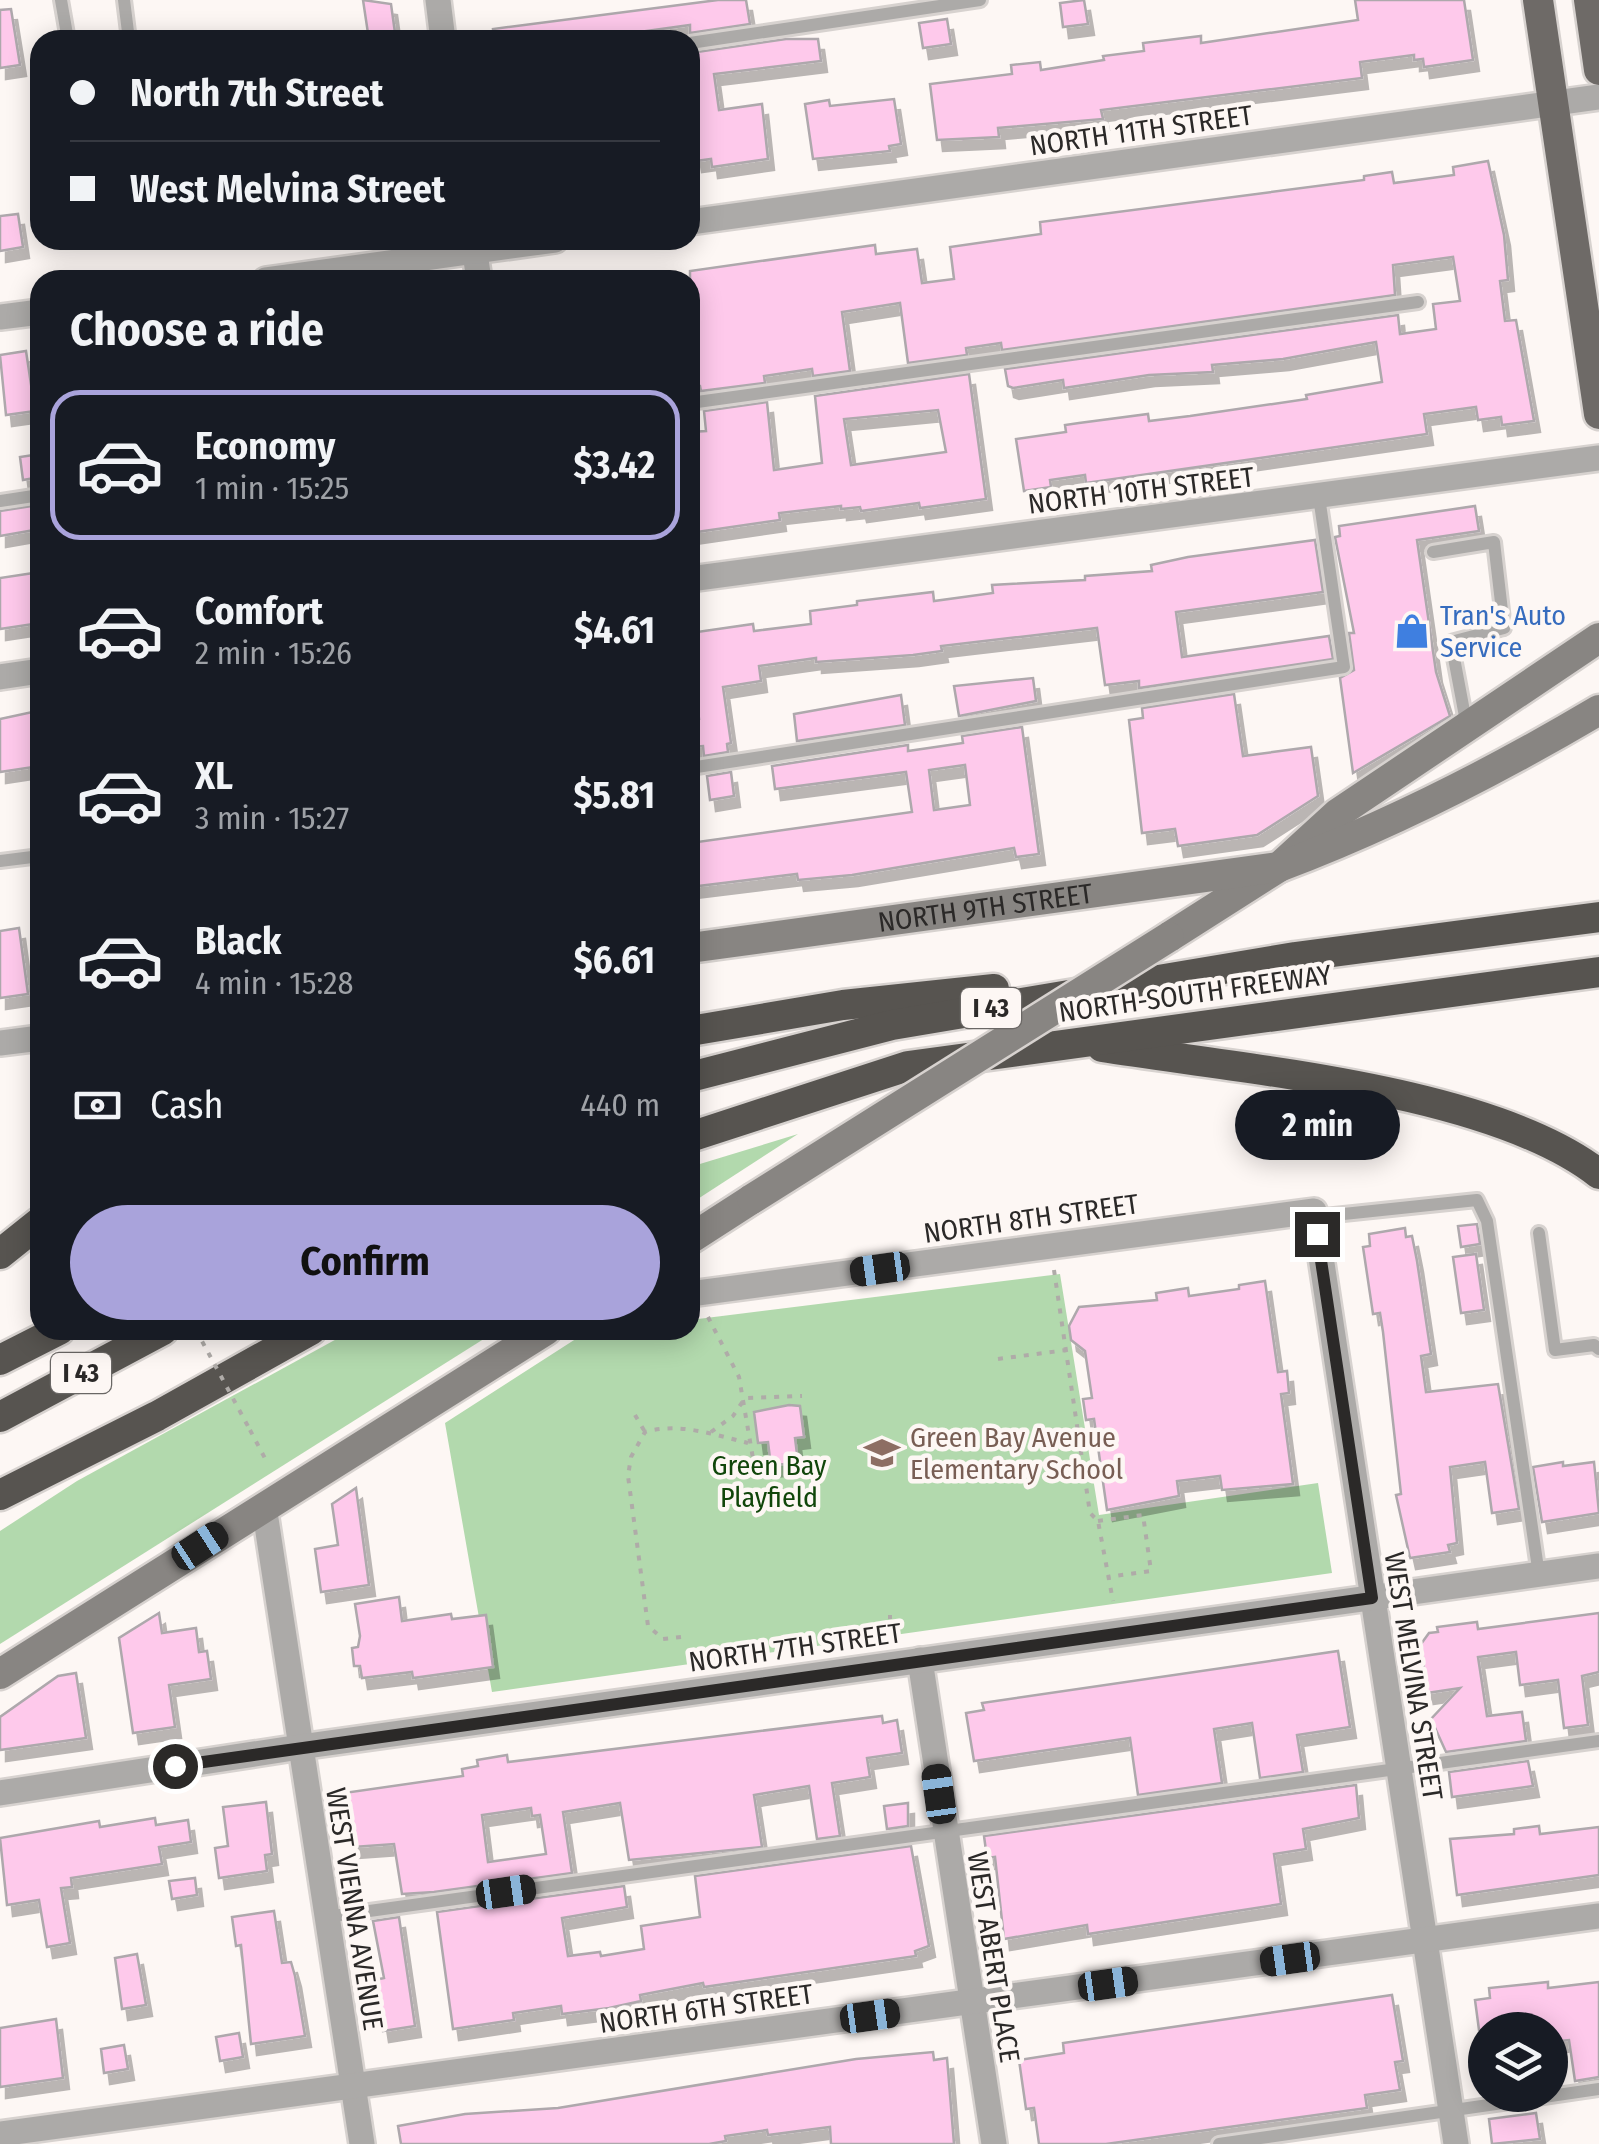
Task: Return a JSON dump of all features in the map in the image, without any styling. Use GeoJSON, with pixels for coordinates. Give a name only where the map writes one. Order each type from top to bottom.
{"type":"FeatureCollection","features":[{"type":"Feature","properties":{"kind":"highway","name":"NORTH-SOUTH FREEWAY"},"geometry":{"type":"LineString","coordinates":[[700,1074],[892,1025],[1295,957],[1599,917]]}},
{"type":"Feature","properties":{"kind":"highway"},"geometry":{"type":"LineString","coordinates":[[700,1029],[843,1005],[1295,957]]}},
{"type":"Feature","properties":{"kind":"highway","name":"NORTH-SOUTH FREEWAY"},"geometry":{"type":"LineString","coordinates":[[700,1134],[908,1066],[1599,972]]}},
{"type":"Feature","properties":{"kind":"highway"},"geometry":{"type":"LineString","coordinates":[[1069,1042],[1368,1090],[1506,1124],[1599,1174]]}},
{"type":"Feature","properties":{"kind":"highway"},"geometry":{"type":"LineString","coordinates":[[0,1254],[30,1230]]}},
{"type":"Feature","properties":{"kind":"highway"},"geometry":{"type":"LineString","coordinates":[[0,1360],[39,1340]]}},
{"type":"Feature","properties":{"kind":"highway","name":"I 43"},"geometry":{"type":"LineString","coordinates":[[0,1417],[144,1340]]}},
{"type":"Feature","properties":{"kind":"highway"},"geometry":{"type":"LineString","coordinates":[[0,1495],[157,1416],[292,1340]]}},
{"type":"Feature","properties":{"kind":"highway"},"geometry":{"type":"LineString","coordinates":[[0,1520],[157,1416]]}},
{"type":"Feature","properties":{"kind":"main road"},"geometry":{"type":"LineString","coordinates":[[1538,0],[1599,414]]}},
{"type":"Feature","properties":{"kind":"main road"},"geometry":{"type":"LineString","coordinates":[[1589,0],[1599,70]]}},
{"type":"Feature","properties":{"kind":"main road"},"geometry":{"type":"LineString","coordinates":[[1279,868],[1337,814],[1468,730],[1599,638]]}},
{"type":"Feature","properties":{"kind":"main road"},"geometry":{"type":"LineString","coordinates":[[700,1232],[1279,868],[1350,840],[1470,783],[1599,710]]}},
{"type":"Feature","properties":{"kind":"main road","name":"NORTH 9TH STREET"},"geometry":{"type":"LineString","coordinates":[[700,947],[1279,868]]}},
{"type":"Feature","properties":{"kind":"main road"},"geometry":{"type":"LineString","coordinates":[[0,1674],[530,1340]]}},
{"type":"Feature","properties":{"kind":"street"},"geometry":{"type":"LineString","coordinates":[[438,0],[442,30]]}},
{"type":"Feature","properties":{"kind":"street","name":"NORTH 11TH STREET"},"geometry":{"type":"LineString","coordinates":[[700,221],[1599,97]]}},
{"type":"Feature","properties":{"kind":"street"},"geometry":{"type":"LineString","coordinates":[[325,270],[444,250]]}},
{"type":"Feature","properties":{"kind":"street"},"geometry":{"type":"LineString","coordinates":[[0,317],[30,313]]}},
{"type":"Feature","properties":{"kind":"street","name":"NORTH 10TH STREET"},"geometry":{"type":"LineString","coordinates":[[700,578],[1599,458]]}},
{"type":"Feature","properties":{"kind":"street"},"geometry":{"type":"LineString","coordinates":[[0,676],[30,672]]}},
{"type":"Feature","properties":{"kind":"street"},"geometry":{"type":"LineString","coordinates":[[0,1043],[30,1039]]}},
{"type":"Feature","properties":{"kind":"street","name":"NORTH 8TH STREET"},"geometry":{"type":"LineString","coordinates":[[700,1293],[1314,1211],[1315,1217]]}},
{"type":"Feature","properties":{"kind":"street","name":"WEST MELVINA STREET"},"geometry":{"type":"LineString","coordinates":[[1315,1217],[1456,2144]]}},
{"type":"Feature","properties":{"kind":"street","name":"WEST VIENNA AVENUE"},"geometry":{"type":"LineString","coordinates":[[264,1506],[362,2144]]}},
{"type":"Feature","properties":{"kind":"street","name":"NORTH 7TH STREET"},"geometry":{"type":"LineString","coordinates":[[0,1793],[300,1747],[1599,1566]]}},
{"type":"Feature","properties":{"kind":"street","name":"WEST ABERT PLACE"},"geometry":{"type":"LineString","coordinates":[[920,1660],[994,2144]]}},
{"type":"Feature","properties":{"kind":"street","name":"NORTH 6TH STREET"},"geometry":{"type":"LineString","coordinates":[[0,2134],[1599,1916]]}},
{"type":"Feature","properties":{"kind":"lane"},"geometry":{"type":"LineString","coordinates":[[124,0],[128,30]]}},
{"type":"Feature","properties":{"kind":"lane"},"geometry":{"type":"LineString","coordinates":[[700,41],[980,0]]}},
{"type":"Feature","properties":{"kind":"lane"},"geometry":{"type":"LineString","coordinates":[[66,1],[67,30]]}},
{"type":"Feature","properties":{"kind":"lane"},"geometry":{"type":"LineString","coordinates":[[700,402],[1418,302]]}},
{"type":"Feature","properties":{"kind":"lane"},"geometry":{"type":"LineString","coordinates":[[0,501],[30,497]]}},
{"type":"Feature","properties":{"kind":"lane"},"geometry":{"type":"LineString","coordinates":[[700,766],[1344,667],[1319,497]]}},
{"type":"Feature","properties":{"kind":"lane"},"geometry":{"type":"LineString","coordinates":[[1433,552],[1494,542],[1504,628],[1451,642],[1468,730]]}},
{"type":"Feature","properties":{"kind":"lane"},"geometry":{"type":"LineString","coordinates":[[0,861],[30,857]]}},
{"type":"Feature","properties":{"kind":"lane"},"geometry":{"type":"LineString","coordinates":[[1315,1217],[1477,1200],[1487,1220],[1539,1575]]}},
{"type":"Feature","properties":{"kind":"lane"},"geometry":{"type":"LineString","coordinates":[[1539,1232],[1554,1350],[1594,1345],[1599,1349]]}},
{"type":"Feature","properties":{"kind":"lane"},"geometry":{"type":"LineString","coordinates":[[326,1916],[1599,1741]]}},
{"type":"Feature","properties":{"kind":"lane"},"geometry":{"type":"LineString","coordinates":[[1218,2144],[1599,2089]]}},
{"type":"Feature","properties":{"kind":"path"},"geometry":{"type":"LineString","coordinates":[[1054,1270],[1090,1512],[1098,1521],[1113,1600]]}},
{"type":"Feature","properties":{"kind":"path"},"geometry":{"type":"LineString","coordinates":[[708,1318],[739,1376],[755,1470],[812,1464]]}},
{"type":"Feature","properties":{"kind":"path"},"geometry":{"type":"LineString","coordinates":[[201,1340],[268,1464]]}},
{"type":"Feature","properties":{"kind":"path"},"geometry":{"type":"LineString","coordinates":[[998,1359],[1067,1350]]}},
{"type":"Feature","properties":{"kind":"path"},"geometry":{"type":"LineString","coordinates":[[745,1398],[802,1396]]}},
{"type":"Feature","properties":{"kind":"path"},"geometry":{"type":"LineString","coordinates":[[710,1432],[733,1416],[745,1398]]}},
{"type":"Feature","properties":{"kind":"path"},"geometry":{"type":"LineString","coordinates":[[635,1415],[645,1432]]}},
{"type":"Feature","properties":{"kind":"path"},"geometry":{"type":"LineString","coordinates":[[681,1637],[664,1639],[648,1626],[628,1476],[631,1457],[645,1432],[658,1428],[710,1432],[748,1442]]}},
{"type":"Feature","properties":{"kind":"path"},"geometry":{"type":"LineString","coordinates":[[1098,1521],[1143,1515],[1150,1571],[1107,1577]]}},
{"type":"Feature","properties":{"kind":"path"},"geometry":{"type":"LineString","coordinates":[[890,1615],[890,1632]]}},
{"type":"Feature","properties":{"kind":"green space"},"geometry":{"type":"Polygon","coordinates":[[[798,1134],[700,1198],[700,1164],[798,1134]]]}},
{"type":"Feature","properties":{"kind":"green space","name":"Green Bay Playfield"},"geometry":{"type":"Polygon","coordinates":[[[1060,1274],[1099,1515],[1318,1483],[1332,1573],[492,1692],[445,1423],[574,1340],[700,1340],[700,1319],[1060,1274]]]}},
{"type":"Feature","properties":{"kind":"green space"},"geometry":{"type":"Polygon","coordinates":[[[335,1340],[482,1340],[0,1644],[0,1531],[77,1481],[335,1340]]]}},
{"type":"Feature","properties":{"kind":"building"},"geometry":{"type":"Polygon","coordinates":[[[363,0],[391,4],[395,30],[368,30],[363,0]]]}},
{"type":"Feature","properties":{"kind":"building"},"geometry":{"type":"Polygon","coordinates":[[[718,0],[746,0],[750,24],[700,32],[690,30],[690,25],[654,30],[493,29],[718,0]]]}},
{"type":"Feature","properties":{"kind":"building"},"geometry":{"type":"Polygon","coordinates":[[[1084,0],[1088,24],[1063,27],[1060,3],[1084,0]]]}},
{"type":"Feature","properties":{"kind":"building"},"geometry":{"type":"Polygon","coordinates":[[[1355,0],[1464,0],[1473,60],[1424,67],[1423,59],[1414,60],[1414,55],[1360,62],[1362,78],[1101,110],[1103,119],[998,128],[999,137],[937,140],[930,84],[1012,74],[1011,65],[1040,62],[1041,70],[1104,60],[1103,56],[1144,51],[1143,43],[1201,36],[1201,43],[1358,20],[1355,0]]]}},
{"type":"Feature","properties":{"kind":"building"},"geometry":{"type":"Polygon","coordinates":[[[11,9],[20,65],[0,68],[0,10],[11,9]]]}},
{"type":"Feature","properties":{"kind":"building"},"geometry":{"type":"Polygon","coordinates":[[[947,19],[951,44],[923,48],[919,23],[947,19]]]}},
{"type":"Feature","properties":{"kind":"building"},"geometry":{"type":"Polygon","coordinates":[[[786,39],[818,39],[821,61],[714,74],[719,110],[762,104],[768,159],[712,167],[711,159],[700,160],[700,52],[786,39]]]}},
{"type":"Feature","properties":{"kind":"building"},"geometry":{"type":"Polygon","coordinates":[[[894,99],[901,144],[889,146],[890,151],[813,159],[805,104],[829,100],[830,106],[894,99]]]}},
{"type":"Feature","properties":{"kind":"building"},"geometry":{"type":"Polygon","coordinates":[[[1488,161],[1504,235],[1508,280],[1500,281],[1505,321],[1516,320],[1534,421],[1502,425],[1501,417],[1478,420],[1476,407],[1424,414],[1427,434],[1086,483],[1085,475],[1050,480],[1051,487],[1024,491],[1016,439],[1066,432],[1065,425],[1148,414],[1149,421],[1190,416],[1307,399],[1306,395],[1382,382],[1376,342],[1283,359],[1212,365],[1213,372],[1149,375],[1064,388],[1063,380],[1013,388],[1008,386],[1005,369],[1398,315],[1400,334],[1436,329],[1433,304],[1460,301],[1453,257],[1393,265],[1395,295],[1002,350],[1001,343],[966,348],[967,355],[908,363],[900,303],[842,312],[850,371],[813,376],[812,369],[764,376],[765,383],[701,391],[697,270],[875,245],[876,254],[917,249],[922,283],[954,279],[950,247],[1041,234],[1040,222],[1364,180],[1364,176],[1392,172],[1394,183],[1454,175],[1453,167],[1488,161]]]}},
{"type":"Feature","properties":{"kind":"building"},"geometry":{"type":"Polygon","coordinates":[[[18,214],[23,247],[0,251],[0,216],[18,214]]]}},
{"type":"Feature","properties":{"kind":"building"},"geometry":{"type":"Polygon","coordinates":[[[26,351],[30,412],[6,415],[0,355],[26,351]]]}},
{"type":"Feature","properties":{"kind":"building"},"geometry":{"type":"Polygon","coordinates":[[[969,374],[986,499],[920,508],[919,503],[861,511],[860,507],[841,506],[779,513],[780,520],[700,532],[700,431],[706,431],[704,411],[767,402],[774,470],[822,463],[815,396],[969,374]],[[938,410],[844,419],[851,465],[946,452],[938,410]]]}},
{"type":"Feature","properties":{"kind":"building"},"geometry":{"type":"Polygon","coordinates":[[[30,456],[30,479],[23,480],[20,457],[30,456]]]}},
{"type":"Feature","properties":{"kind":"building"},"geometry":{"type":"Polygon","coordinates":[[[30,506],[30,531],[0,536],[0,511],[30,506]]]}},
{"type":"Feature","properties":{"kind":"building"},"geometry":{"type":"Polygon","coordinates":[[[1475,506],[1479,531],[1417,540],[1436,672],[1450,716],[1353,773],[1340,678],[1354,670],[1349,633],[1354,633],[1335,537],[1340,536],[1339,526],[1475,506]]]}},
{"type":"Feature","properties":{"kind":"building"},"geometry":{"type":"Polygon","coordinates":[[[1315,540],[1323,592],[1176,612],[1182,657],[1329,636],[1333,659],[1139,688],[1139,681],[1105,685],[1097,628],[941,646],[942,651],[913,655],[816,662],[816,658],[759,666],[761,681],[723,687],[731,743],[727,744],[728,752],[704,756],[700,746],[700,632],[753,624],[754,631],[811,624],[810,611],[857,605],[857,601],[933,592],[934,601],[993,593],[992,585],[1085,580],[1085,576],[1152,571],[1151,565],[1315,540]]]}},
{"type":"Feature","properties":{"kind":"building"},"geometry":{"type":"Polygon","coordinates":[[[30,574],[30,624],[0,629],[0,578],[30,574]]]}},
{"type":"Feature","properties":{"kind":"building"},"geometry":{"type":"Polygon","coordinates":[[[1033,678],[1036,701],[959,716],[954,686],[1033,678]]]}},
{"type":"Feature","properties":{"kind":"building"},"geometry":{"type":"Polygon","coordinates":[[[1234,694],[1243,756],[1311,747],[1318,796],[1257,835],[1178,846],[1175,829],[1142,833],[1129,720],[1143,718],[1142,708],[1234,694]]]}},
{"type":"Feature","properties":{"kind":"building"},"geometry":{"type":"Polygon","coordinates":[[[901,695],[905,725],[797,741],[794,714],[901,695]]]}},
{"type":"Feature","properties":{"kind":"building"},"geometry":{"type":"Polygon","coordinates":[[[30,713],[30,768],[0,772],[0,719],[30,713]]]}},
{"type":"Feature","properties":{"kind":"building"},"geometry":{"type":"Polygon","coordinates":[[[1022,727],[1039,854],[1016,857],[1014,848],[852,875],[798,880],[797,874],[700,886],[700,842],[912,812],[906,772],[775,789],[772,766],[908,745],[908,751],[963,743],[962,736],[1022,727]],[[965,765],[929,770],[934,810],[970,805],[965,765]]]}},
{"type":"Feature","properties":{"kind":"building"},"geometry":{"type":"Polygon","coordinates":[[[731,772],[734,796],[710,800],[707,776],[731,772]]]}},
{"type":"Feature","properties":{"kind":"building"},"geometry":{"type":"Polygon","coordinates":[[[19,928],[28,994],[0,998],[0,931],[19,928]]]}},
{"type":"Feature","properties":{"kind":"building"},"geometry":{"type":"Polygon","coordinates":[[[1477,1224],[1480,1244],[1461,1247],[1458,1226],[1477,1224]]]}},
{"type":"Feature","properties":{"kind":"building"},"geometry":{"type":"Polygon","coordinates":[[[1405,1228],[1406,1237],[1412,1236],[1431,1354],[1421,1356],[1426,1392],[1498,1384],[1519,1509],[1492,1513],[1485,1462],[1450,1467],[1457,1543],[1448,1545],[1450,1552],[1410,1558],[1396,1495],[1401,1494],[1383,1332],[1380,1313],[1373,1314],[1363,1247],[1370,1246],[1369,1234],[1405,1228]]]}},
{"type":"Feature","properties":{"kind":"building"},"geometry":{"type":"Polygon","coordinates":[[[1476,1254],[1484,1310],[1461,1313],[1453,1257],[1476,1254]]]}},
{"type":"Feature","properties":{"kind":"building"},"geometry":{"type":"Polygon","coordinates":[[[1265,1281],[1278,1372],[1287,1371],[1289,1393],[1281,1394],[1293,1484],[1222,1490],[1220,1476],[1177,1481],[1179,1496],[1107,1510],[1094,1419],[1086,1420],[1083,1399],[1092,1398],[1085,1351],[1071,1340],[1069,1326],[1079,1307],[1157,1300],[1156,1293],[1188,1288],[1189,1296],[1265,1281]]]}},
{"type":"Feature","properties":{"kind":"building"},"geometry":{"type":"Polygon","coordinates":[[[800,1406],[804,1437],[795,1438],[798,1462],[771,1466],[768,1442],[758,1443],[754,1412],[800,1406]]]}},
{"type":"Feature","properties":{"kind":"building"},"geometry":{"type":"Polygon","coordinates":[[[1563,1462],[1563,1466],[1594,1462],[1599,1513],[1542,1522],[1533,1467],[1563,1462]]]}},
{"type":"Feature","properties":{"kind":"building"},"geometry":{"type":"Polygon","coordinates":[[[356,1488],[369,1585],[321,1592],[315,1549],[338,1545],[332,1504],[356,1488]]]}},
{"type":"Feature","properties":{"kind":"building"},"geometry":{"type":"Polygon","coordinates":[[[399,1597],[402,1621],[451,1614],[452,1619],[486,1615],[493,1667],[413,1678],[412,1672],[362,1678],[360,1666],[354,1666],[352,1648],[358,1647],[360,1636],[355,1604],[399,1597]]]}},
{"type":"Feature","properties":{"kind":"building"},"geometry":{"type":"Polygon","coordinates":[[[159,1613],[162,1633],[196,1628],[199,1652],[207,1651],[211,1679],[169,1685],[175,1727],[133,1733],[119,1638],[159,1613]]]}},
{"type":"Feature","properties":{"kind":"building"},"geometry":{"type":"Polygon","coordinates":[[[1599,1613],[1599,1672],[1582,1676],[1588,1725],[1564,1728],[1558,1680],[1520,1685],[1516,1652],[1478,1657],[1487,1716],[1522,1712],[1526,1741],[1446,1752],[1431,1719],[1460,1688],[1427,1693],[1421,1644],[1429,1633],[1438,1632],[1437,1627],[1477,1622],[1478,1629],[1599,1613]]]}},
{"type":"Feature","properties":{"kind":"building"},"geometry":{"type":"Polygon","coordinates":[[[1338,1651],[1350,1727],[1297,1735],[1303,1772],[1260,1778],[1252,1723],[1214,1729],[1222,1783],[1138,1795],[1130,1738],[974,1761],[966,1713],[984,1710],[982,1703],[1338,1651]]]}},
{"type":"Feature","properties":{"kind":"building"},"geometry":{"type":"Polygon","coordinates":[[[76,1673],[86,1738],[0,1750],[0,1717],[58,1676],[76,1673]]]}},
{"type":"Feature","properties":{"kind":"building"},"geometry":{"type":"Polygon","coordinates":[[[882,1716],[883,1723],[897,1720],[902,1753],[867,1758],[870,1777],[832,1783],[840,1836],[817,1839],[809,1786],[754,1795],[762,1847],[629,1860],[620,1803],[563,1812],[572,1873],[434,1892],[402,1894],[394,1844],[353,1847],[344,1793],[463,1776],[462,1769],[478,1766],[477,1760],[507,1755],[508,1762],[882,1716]],[[531,1808],[482,1815],[488,1862],[546,1854],[540,1815],[532,1816],[531,1808]]]}},
{"type":"Feature","properties":{"kind":"building"},"geometry":{"type":"Polygon","coordinates":[[[1528,1761],[1533,1786],[1452,1797],[1449,1772],[1528,1761]]]}},
{"type":"Feature","properties":{"kind":"building"},"geometry":{"type":"Polygon","coordinates":[[[1356,1785],[1359,1818],[1303,1829],[1306,1849],[1274,1854],[1281,1904],[1088,1934],[1087,1925],[1004,1939],[995,1857],[987,1858],[984,1836],[1356,1785]]]}},
{"type":"Feature","properties":{"kind":"building"},"geometry":{"type":"Polygon","coordinates":[[[266,1802],[272,1854],[265,1855],[267,1871],[219,1878],[215,1848],[228,1846],[223,1807],[266,1802]]]}},
{"type":"Feature","properties":{"kind":"building"},"geometry":{"type":"Polygon","coordinates":[[[908,1803],[908,1826],[887,1829],[884,1806],[908,1803]]]}},
{"type":"Feature","properties":{"kind":"building"},"geometry":{"type":"Polygon","coordinates":[[[155,1818],[156,1825],[188,1820],[191,1842],[159,1847],[162,1864],[71,1878],[72,1887],[61,1888],[70,1943],[47,1947],[39,1900],[7,1905],[0,1838],[99,1821],[100,1827],[155,1818]]]}},
{"type":"Feature","properties":{"kind":"building"},"geometry":{"type":"Polygon","coordinates":[[[1539,1826],[1540,1834],[1599,1827],[1599,1875],[1457,1895],[1450,1839],[1514,1834],[1514,1829],[1539,1826]]]}},
{"type":"Feature","properties":{"kind":"building"},"geometry":{"type":"Polygon","coordinates":[[[911,1846],[929,1946],[915,1951],[916,1956],[704,1987],[703,1983],[640,1995],[641,2001],[609,2008],[562,2014],[561,2006],[513,2013],[514,2020],[453,2029],[437,1912],[624,1886],[627,1907],[562,1918],[568,1956],[600,1952],[601,1956],[644,1949],[641,1926],[700,1917],[695,1876],[911,1846]]]}},
{"type":"Feature","properties":{"kind":"building"},"geometry":{"type":"Polygon","coordinates":[[[195,1878],[197,1895],[172,1899],[169,1881],[195,1878]]]}},
{"type":"Feature","properties":{"kind":"building"},"geometry":{"type":"Polygon","coordinates":[[[274,1911],[282,1963],[291,1962],[305,2036],[251,2044],[241,1945],[236,1946],[232,1917],[274,1911]]]}},
{"type":"Feature","properties":{"kind":"building"},"geometry":{"type":"Polygon","coordinates":[[[399,1917],[415,2026],[383,2031],[375,1980],[384,1978],[373,1921],[399,1917]]]}},
{"type":"Feature","properties":{"kind":"building"},"geometry":{"type":"Polygon","coordinates":[[[137,1954],[146,2005],[122,2009],[115,1958],[137,1954]]]}},
{"type":"Feature","properties":{"kind":"building"},"geometry":{"type":"Polygon","coordinates":[[[1548,1982],[1548,1988],[1599,1982],[1599,2077],[1575,2081],[1568,2012],[1477,2012],[1475,2000],[1490,1998],[1489,1988],[1548,1982]]]}},
{"type":"Feature","properties":{"kind":"building"},"geometry":{"type":"Polygon","coordinates":[[[1392,1995],[1403,2061],[1395,2062],[1400,2090],[1365,2095],[1367,2108],[1106,2144],[1039,2144],[1034,2108],[1026,2109],[1019,2060],[1064,2053],[1063,2043],[1392,1995]]]}},
{"type":"Feature","properties":{"kind":"building"},"geometry":{"type":"Polygon","coordinates":[[[56,2019],[63,2078],[0,2087],[0,2028],[56,2019]]]}},
{"type":"Feature","properties":{"kind":"building"},"geometry":{"type":"Polygon","coordinates":[[[239,2033],[243,2057],[220,2061],[216,2037],[239,2033]]]}},
{"type":"Feature","properties":{"kind":"building"},"geometry":{"type":"Polygon","coordinates":[[[124,2045],[128,2069],[104,2073],[101,2049],[124,2045]]]}},
{"type":"Feature","properties":{"kind":"building"},"geometry":{"type":"Polygon","coordinates":[[[933,2052],[934,2060],[947,2058],[954,2144],[831,2144],[830,2127],[768,2135],[767,2130],[725,2136],[726,2141],[709,2144],[401,2144],[398,2126],[465,2114],[558,2108],[856,2059],[933,2052]]]}},
{"type":"Feature","properties":{"kind":"building"},"geometry":{"type":"Polygon","coordinates":[[[1536,2113],[1540,2139],[1492,2144],[1489,2119],[1536,2113]]]}},
{"type":"Feature","properties":{"kind":"place","name":"Tran's Auto Service"},"geometry":{"type":"Point","coordinates":[1412,631]}},
{"type":"Feature","properties":{"kind":"place","name":"Green Bay Avenue Elementary School"},"geometry":{"type":"Point","coordinates":[882,1453]}},
{"type":"Feature","properties":{"kind":"route"},"geometry":{"type":"LineString","coordinates":[[175,1766],[1372,1598],[1317,1234]]}}]}
